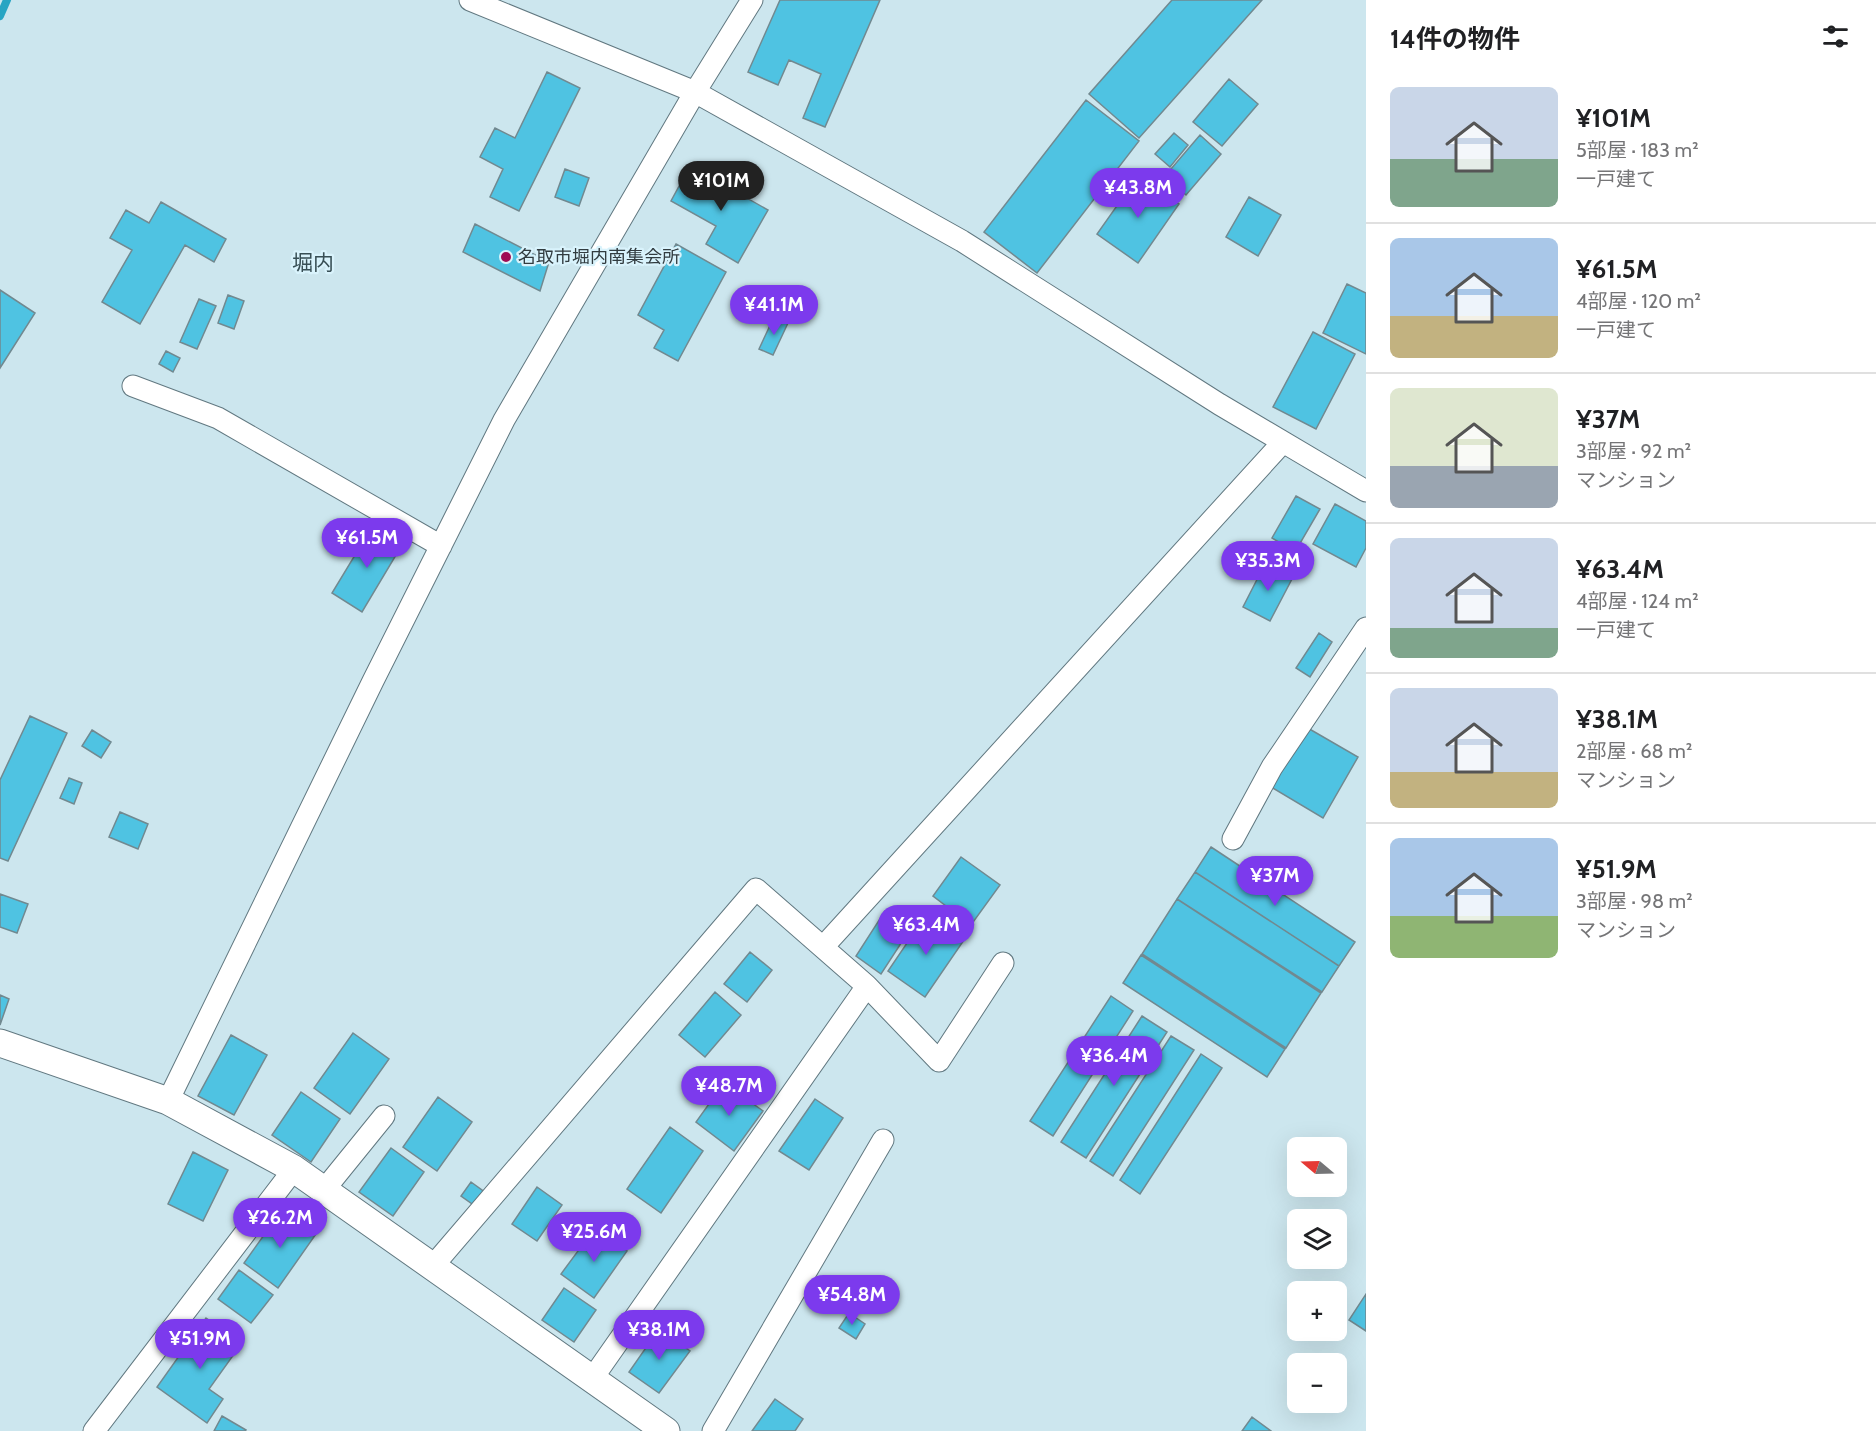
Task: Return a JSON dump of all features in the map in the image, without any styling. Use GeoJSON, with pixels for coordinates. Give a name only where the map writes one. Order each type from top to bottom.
{"type":"FeatureCollection","features":[{"type":"Feature","properties":{"kind":"street"},"geometry":{"type":"LineString","coordinates":[[470,0],[694,92],[962,241],[1219,404],[1366,491]]}},
{"type":"Feature","properties":{"kind":"street"},"geometry":{"type":"LineString","coordinates":[[168,1101],[504,420],[694,92],[752,0]]}},
{"type":"Feature","properties":{"kind":"street"},"geometry":{"type":"LineString","coordinates":[[132,386],[218,418],[441,546]]}},
{"type":"Feature","properties":{"kind":"street"},"geometry":{"type":"LineString","coordinates":[[823,947],[1283,442]]}},
{"type":"Feature","properties":{"kind":"street"},"geometry":{"type":"LineString","coordinates":[[1233,839],[1272,767],[1366,628]]}},
{"type":"Feature","properties":{"kind":"street"},"geometry":{"type":"LineString","coordinates":[[432,1267],[756,889],[867,986],[939,1061],[1003,963]]}},
{"type":"Feature","properties":{"kind":"street"},"geometry":{"type":"LineString","coordinates":[[592,1379],[867,986]]}},
{"type":"Feature","properties":{"kind":"street"},"geometry":{"type":"LineString","coordinates":[[0,1043],[168,1101],[294,1169],[666,1431]]}},
{"type":"Feature","properties":{"kind":"street"},"geometry":{"type":"LineString","coordinates":[[324,1191],[384,1116]]}},
{"type":"Feature","properties":{"kind":"street"},"geometry":{"type":"LineString","coordinates":[[713,1431],[883,1140]]}},
{"type":"Feature","properties":{"kind":"street"},"geometry":{"type":"LineString","coordinates":[[94,1431],[294,1169]]}},
{"type":"Feature","properties":{"kind":"building"},"geometry":{"type":"Polygon","coordinates":[[[780,0],[880,0],[825,127],[803,118],[821,74],[789,60],[778,85],[748,72],[780,0]]]}},
{"type":"Feature","properties":{"kind":"building"},"geometry":{"type":"Polygon","coordinates":[[[1172,0],[1262,0],[1139,138],[1089,94],[1172,0]]]}},
{"type":"Feature","properties":{"kind":"building"},"geometry":{"type":"Polygon","coordinates":[[[547,72],[580,88],[519,211],[490,197],[503,169],[480,157],[495,128],[515,138],[547,72]]]}},
{"type":"Feature","properties":{"kind":"building"},"geometry":{"type":"Polygon","coordinates":[[[1229,79],[1258,104],[1222,146],[1193,122],[1229,79]]]}},
{"type":"Feature","properties":{"kind":"building"},"geometry":{"type":"Polygon","coordinates":[[[1086,100],[1139,141],[1037,273],[984,232],[1086,100]]]}},
{"type":"Feature","properties":{"kind":"building"},"geometry":{"type":"Polygon","coordinates":[[[1174,133],[1188,145],[1170,167],[1155,154],[1174,133]]]}},
{"type":"Feature","properties":{"kind":"building"},"geometry":{"type":"Polygon","coordinates":[[[1200,135],[1221,154],[1186,195],[1165,176],[1200,135]]]}},
{"type":"Feature","properties":{"kind":"building"},"geometry":{"type":"Polygon","coordinates":[[[690,166],[768,210],[738,263],[706,244],[716,226],[671,201],[690,166]]]}},
{"type":"Feature","properties":{"kind":"building"},"geometry":{"type":"Polygon","coordinates":[[[565,169],[589,178],[579,206],[555,197],[565,169]]]}},
{"type":"Feature","properties":{"kind":"building"},"geometry":{"type":"Polygon","coordinates":[[[1138,176],[1179,204],[1138,263],[1097,234],[1138,176]]]}},
{"type":"Feature","properties":{"kind":"building"},"geometry":{"type":"Polygon","coordinates":[[[1249,197],[1281,215],[1258,256],[1226,237],[1249,197]]]}},
{"type":"Feature","properties":{"kind":"building"},"geometry":{"type":"Polygon","coordinates":[[[161,202],[226,239],[214,262],[185,245],[140,324],[102,302],[132,250],[110,238],[126,210],[149,223],[161,202]]]}},
{"type":"Feature","properties":{"kind":"building","name":"名取市堀内南集会所"},"geometry":{"type":"Polygon","coordinates":[[[475,224],[549,262],[540,291],[463,252],[475,224]]]}},
{"type":"Feature","properties":{"kind":"building"},"geometry":{"type":"Polygon","coordinates":[[[676,244],[726,272],[678,361],[654,348],[664,330],[638,315],[676,244]]]}},
{"type":"Feature","properties":{"kind":"building"},"geometry":{"type":"Polygon","coordinates":[[[1347,284],[1366,293],[1366,354],[1323,333],[1347,284]]]}},
{"type":"Feature","properties":{"kind":"building"},"geometry":{"type":"Polygon","coordinates":[[[0,290],[35,313],[0,368],[0,290]]]}},
{"type":"Feature","properties":{"kind":"building"},"geometry":{"type":"Polygon","coordinates":[[[228,295],[244,301],[234,329],[218,323],[228,295]]]}},
{"type":"Feature","properties":{"kind":"building"},"geometry":{"type":"Polygon","coordinates":[[[199,299],[216,306],[197,349],[180,342],[199,299]]]}},
{"type":"Feature","properties":{"kind":"building"},"geometry":{"type":"Polygon","coordinates":[[[774,317],[788,323],[773,355],[759,349],[774,317]]]}},
{"type":"Feature","properties":{"kind":"building"},"geometry":{"type":"Polygon","coordinates":[[[1313,332],[1355,354],[1316,429],[1273,407],[1313,332]]]}},
{"type":"Feature","properties":{"kind":"building"},"geometry":{"type":"Polygon","coordinates":[[[166,351],[180,358],[173,372],[159,364],[166,351]]]}},
{"type":"Feature","properties":{"kind":"building"},"geometry":{"type":"Polygon","coordinates":[[[1296,496],[1320,509],[1295,552],[1272,538],[1296,496]]]}},
{"type":"Feature","properties":{"kind":"building"},"geometry":{"type":"Polygon","coordinates":[[[1335,504],[1366,521],[1366,548],[1356,567],[1313,544],[1335,504]]]}},
{"type":"Feature","properties":{"kind":"building"},"geometry":{"type":"Polygon","coordinates":[[[372,527],[402,545],[362,612],[332,593],[372,527]]]}},
{"type":"Feature","properties":{"kind":"building"},"geometry":{"type":"Polygon","coordinates":[[[1266,562],[1293,577],[1270,621],[1243,607],[1266,562]]]}},
{"type":"Feature","properties":{"kind":"building"},"geometry":{"type":"Polygon","coordinates":[[[1319,633],[1332,642],[1310,677],[1296,668],[1319,633]]]}},
{"type":"Feature","properties":{"kind":"building"},"geometry":{"type":"Polygon","coordinates":[[[30,716],[67,733],[8,861],[0,858],[0,780],[30,716]]]}},
{"type":"Feature","properties":{"kind":"building"},"geometry":{"type":"Polygon","coordinates":[[[1306,727],[1358,757],[1323,818],[1271,787],[1306,727]]]}},
{"type":"Feature","properties":{"kind":"building"},"geometry":{"type":"Polygon","coordinates":[[[92,730],[111,742],[101,758],[82,746],[92,730]]]}},
{"type":"Feature","properties":{"kind":"building"},"geometry":{"type":"Polygon","coordinates":[[[69,778],[82,783],[74,804],[60,798],[69,778]]]}},
{"type":"Feature","properties":{"kind":"building"},"geometry":{"type":"Polygon","coordinates":[[[120,812],[148,824],[138,849],[109,837],[120,812]]]}},
{"type":"Feature","properties":{"kind":"building"},"geometry":{"type":"Polygon","coordinates":[[[1211,847],[1355,942],[1339,966],[1195,872],[1211,847]]]}},
{"type":"Feature","properties":{"kind":"building"},"geometry":{"type":"Polygon","coordinates":[[[961,857],[1000,885],[971,925],[933,896],[961,857]]]}},
{"type":"Feature","properties":{"kind":"building"},"geometry":{"type":"Polygon","coordinates":[[[1195,872],[1339,966],[1322,992],[1177,899],[1195,872]]]}},
{"type":"Feature","properties":{"kind":"building"},"geometry":{"type":"Polygon","coordinates":[[[0,894],[28,904],[17,933],[0,927],[0,894]]]}},
{"type":"Feature","properties":{"kind":"building"},"geometry":{"type":"Polygon","coordinates":[[[1177,899],[1321,993],[1286,1048],[1142,954],[1177,899]]]}},
{"type":"Feature","properties":{"kind":"building"},"geometry":{"type":"Polygon","coordinates":[[[885,911],[911,928],[881,974],[856,956],[885,911]]]}},
{"type":"Feature","properties":{"kind":"building"},"geometry":{"type":"Polygon","coordinates":[[[926,915],[964,940],[925,997],[888,971],[926,915]]]}},
{"type":"Feature","properties":{"kind":"building"},"geometry":{"type":"Polygon","coordinates":[[[750,952],[772,970],[747,1002],[724,984],[750,952]]]}},
{"type":"Feature","properties":{"kind":"building"},"geometry":{"type":"Polygon","coordinates":[[[1141,955],[1285,1049],[1267,1077],[1123,983],[1141,955]]]}},
{"type":"Feature","properties":{"kind":"building"},"geometry":{"type":"Polygon","coordinates":[[[715,992],[741,1015],[705,1057],[679,1035],[715,992]]]}},
{"type":"Feature","properties":{"kind":"building"},"geometry":{"type":"Polygon","coordinates":[[[0,995],[9,999],[0,1025],[0,995]]]}},
{"type":"Feature","properties":{"kind":"building"},"geometry":{"type":"Polygon","coordinates":[[[1111,996],[1133,1011],[1053,1136],[1030,1121],[1111,996]]]}},
{"type":"Feature","properties":{"kind":"building"},"geometry":{"type":"Polygon","coordinates":[[[1142,1016],[1167,1032],[1086,1158],[1061,1142],[1142,1016]]]}},
{"type":"Feature","properties":{"kind":"building"},"geometry":{"type":"Polygon","coordinates":[[[353,1033],[389,1059],[350,1114],[314,1088],[353,1033]]]}},
{"type":"Feature","properties":{"kind":"building"},"geometry":{"type":"Polygon","coordinates":[[[231,1035],[267,1055],[234,1115],[198,1096],[231,1035]]]}},
{"type":"Feature","properties":{"kind":"building"},"geometry":{"type":"Polygon","coordinates":[[[1171,1036],[1194,1050],[1113,1176],[1090,1161],[1171,1036]]]}},
{"type":"Feature","properties":{"kind":"building"},"geometry":{"type":"Polygon","coordinates":[[[1201,1054],[1222,1068],[1140,1194],[1120,1180],[1201,1054]]]}},
{"type":"Feature","properties":{"kind":"building"},"geometry":{"type":"Polygon","coordinates":[[[724,1083],[763,1111],[734,1151],[696,1122],[724,1083]]]}},
{"type":"Feature","properties":{"kind":"building"},"geometry":{"type":"Polygon","coordinates":[[[301,1092],[340,1119],[311,1162],[272,1135],[301,1092]]]}},
{"type":"Feature","properties":{"kind":"building"},"geometry":{"type":"Polygon","coordinates":[[[438,1097],[472,1122],[437,1171],[403,1147],[438,1097]]]}},
{"type":"Feature","properties":{"kind":"building"},"geometry":{"type":"Polygon","coordinates":[[[815,1099],[843,1118],[809,1170],[779,1151],[815,1099]]]}},
{"type":"Feature","properties":{"kind":"building"},"geometry":{"type":"Polygon","coordinates":[[[670,1127],[703,1151],[661,1213],[627,1189],[670,1127]]]}},
{"type":"Feature","properties":{"kind":"building"},"geometry":{"type":"Polygon","coordinates":[[[391,1148],[424,1172],[393,1216],[359,1192],[391,1148]]]}},
{"type":"Feature","properties":{"kind":"building"},"geometry":{"type":"Polygon","coordinates":[[[193,1152],[228,1170],[203,1221],[168,1204],[193,1152]]]}},
{"type":"Feature","properties":{"kind":"building"},"geometry":{"type":"Polygon","coordinates":[[[471,1182],[486,1193],[475,1206],[461,1196],[471,1182]]]}},
{"type":"Feature","properties":{"kind":"building"},"geometry":{"type":"Polygon","coordinates":[[[537,1187],[562,1205],[537,1241],[512,1224],[537,1187]]]}},
{"type":"Feature","properties":{"kind":"building"},"geometry":{"type":"Polygon","coordinates":[[[282,1210],[316,1234],[278,1288],[244,1263],[282,1210]]]}},
{"type":"Feature","properties":{"kind":"building"},"geometry":{"type":"Polygon","coordinates":[[[595,1228],[627,1251],[594,1298],[561,1274],[595,1228]]]}},
{"type":"Feature","properties":{"kind":"building"},"geometry":{"type":"Polygon","coordinates":[[[239,1270],[273,1295],[251,1323],[218,1299],[239,1270]]]}},
{"type":"Feature","properties":{"kind":"building"},"geometry":{"type":"Polygon","coordinates":[[[564,1288],[596,1310],[574,1342],[542,1320],[564,1288]]]}},
{"type":"Feature","properties":{"kind":"building"},"geometry":{"type":"Polygon","coordinates":[[[1366,1294],[1366,1331],[1349,1320],[1366,1294]]]}},
{"type":"Feature","properties":{"kind":"building"},"geometry":{"type":"Polygon","coordinates":[[[849,1313],[865,1324],[856,1339],[839,1328],[849,1313]]]}},
{"type":"Feature","properties":{"kind":"building"},"geometry":{"type":"Polygon","coordinates":[[[206,1318],[242,1343],[209,1389],[223,1399],[207,1423],[157,1387],[206,1318]]]}},
{"type":"Feature","properties":{"kind":"building"},"geometry":{"type":"Polygon","coordinates":[[[659,1329],[690,1351],[659,1393],[629,1372],[659,1329]]]}},
{"type":"Feature","properties":{"kind":"building"},"geometry":{"type":"Polygon","coordinates":[[[775,1399],[803,1419],[795,1431],[752,1431],[775,1399]]]}},
{"type":"Feature","properties":{"kind":"building"},"geometry":{"type":"Polygon","coordinates":[[[222,1416],[246,1430],[214,1431],[222,1416]]]}},
{"type":"Feature","properties":{"kind":"building"},"geometry":{"type":"Polygon","coordinates":[[[1252,1417],[1271,1431],[1242,1431],[1252,1417]]]}},
{"type":"Feature","properties":{"kind":"waterway"},"geometry":{"type":"LineString","coordinates":[[0,16],[7,0]]}},
{"type":"Feature","properties":{"kind":"place","name":"名取市堀内南集会所"},"geometry":{"type":"Point","coordinates":[506,257]}},
{"type":"Feature","properties":{"kind":"district","name":"堀内"},"geometry":{"type":"Point","coordinates":[313,262]}}]}
